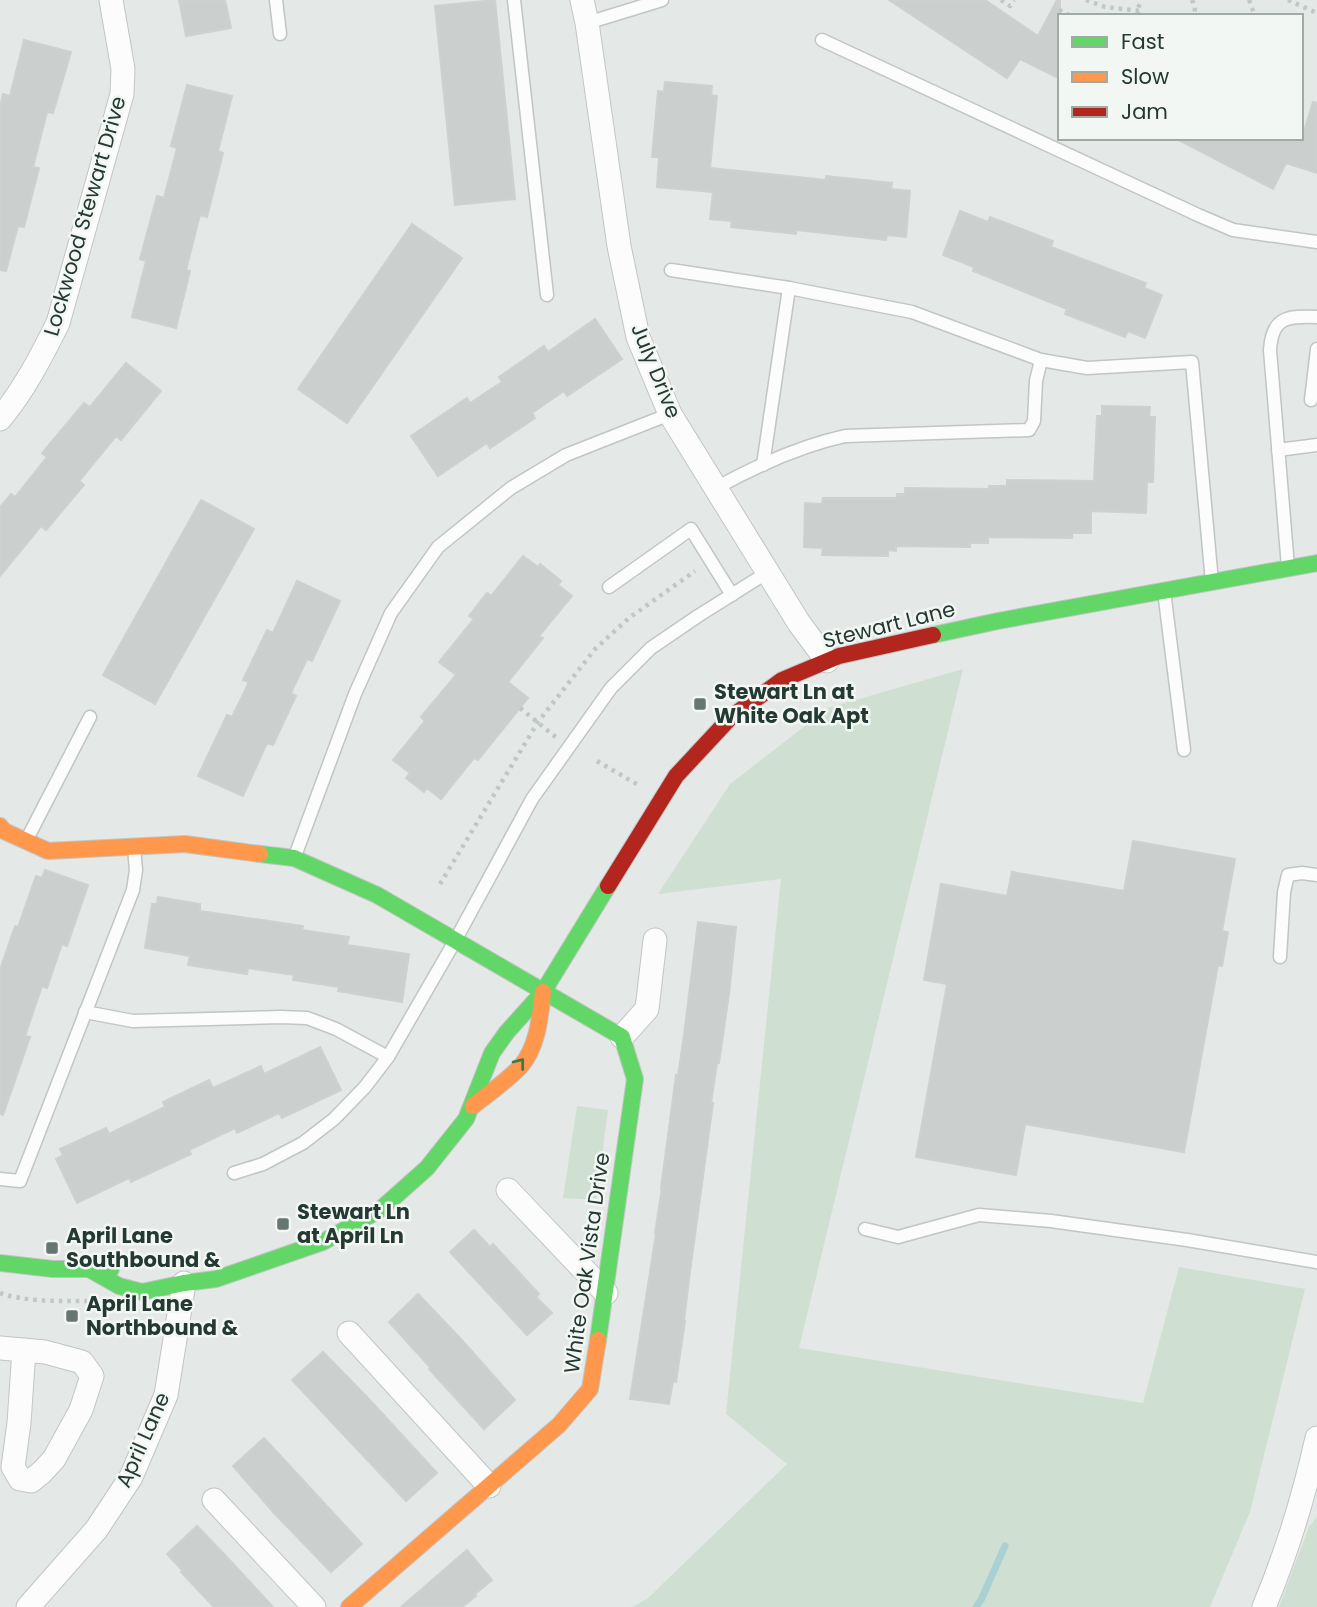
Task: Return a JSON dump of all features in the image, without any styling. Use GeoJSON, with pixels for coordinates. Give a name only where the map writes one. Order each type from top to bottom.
{"type":"FeatureCollection","features":[{"type":"Feature","properties":{"kind":"street","name":"Lockwood Stewart Drive"},"geometry":{"type":"LineString","coordinates":[[0,419],[40,359],[58,323],[122,94],[123,69],[111,0]]}},
{"type":"Feature","properties":{"kind":"street","name":"July Drive"},"geometry":{"type":"LineString","coordinates":[[582,0],[619,246],[639,337],[670,414],[799,623],[827,661]]}},
{"type":"Feature","properties":{"kind":"street","name":"Stewart Lane"},"geometry":{"type":"LineString","coordinates":[[89,1269],[119,1286],[142,1292],[216,1279],[323,1242],[381,1209],[427,1168],[466,1119],[492,1053],[543,992],[676,776],[731,717],[782,681],[839,656],[998,621],[1317,563]]}},
{"type":"Feature","properties":{"kind":"street"},"geometry":{"type":"LineString","coordinates":[[0,827],[48,851],[186,844],[294,858],[377,895],[622,1037],[647,1009],[655,940]]}},
{"type":"Feature","properties":{"kind":"street","name":"Stewart Lane"},"geometry":{"type":"LineString","coordinates":[[470,1109],[520,1066],[532,1047],[539,1026],[543,992]]}},
{"type":"Feature","properties":{"kind":"street","name":"White Oak Vista Drive"},"geometry":{"type":"LineString","coordinates":[[349,1607],[559,1425],[590,1389],[635,1079],[622,1037]]}},
{"type":"Feature","properties":{"kind":"street"},"geometry":{"type":"LineString","coordinates":[[508,1190],[606,1293]]}},
{"type":"Feature","properties":{"kind":"street","name":"Stewart Lane"},"geometry":{"type":"LineString","coordinates":[[0,1264],[53,1269],[123,1269]]}},
{"type":"Feature","properties":{"kind":"street","name":"Stewart Lane"},"geometry":{"type":"LineString","coordinates":[[160,1274],[184,1283]]}},
{"type":"Feature","properties":{"kind":"street","name":"April Lane"},"geometry":{"type":"LineString","coordinates":[[27,1607],[96,1530],[131,1477],[166,1395],[184,1283]]}},
{"type":"Feature","properties":{"kind":"street"},"geometry":{"type":"LineString","coordinates":[[349,1333],[489,1486]]}},
{"type":"Feature","properties":{"kind":"street"},"geometry":{"type":"LineString","coordinates":[[0,1348],[24,1350],[46,1352],[82,1362],[92,1376],[82,1410],[54,1459],[31,1481],[20,1479],[13,1467],[24,1350]]}},
{"type":"Feature","properties":{"kind":"street"},"geometry":{"type":"LineString","coordinates":[[1264,1607],[1280,1569],[1308,1480],[1317,1438]]}},
{"type":"Feature","properties":{"kind":"street"},"geometry":{"type":"LineString","coordinates":[[214,1500],[314,1607]]}},
{"type":"Feature","properties":{"kind":"lane"},"geometry":{"type":"LineString","coordinates":[[276,0],[280,34]]}},
{"type":"Feature","properties":{"kind":"lane"},"geometry":{"type":"LineString","coordinates":[[514,0],[547,295]]}},
{"type":"Feature","properties":{"kind":"lane"},"geometry":{"type":"LineString","coordinates":[[587,23],[662,0]]}},
{"type":"Feature","properties":{"kind":"lane"},"geometry":{"type":"LineString","coordinates":[[822,40],[1233,230],[1317,242]]}},
{"type":"Feature","properties":{"kind":"lane"},"geometry":{"type":"LineString","coordinates":[[671,270],[789,288],[912,312],[1041,360],[1087,368],[1192,362],[1212,582]]}},
{"type":"Feature","properties":{"kind":"lane"},"geometry":{"type":"LineString","coordinates":[[763,465],[789,288]]}},
{"type":"Feature","properties":{"kind":"lane"},"geometry":{"type":"LineString","coordinates":[[1289,568],[1270,351],[1271,335],[1280,321],[1295,316],[1317,317]]}},
{"type":"Feature","properties":{"kind":"lane"},"geometry":{"type":"LineString","coordinates":[[1311,400],[1317,349]]}},
{"type":"Feature","properties":{"kind":"lane"},"geometry":{"type":"LineString","coordinates":[[716,488],[763,465],[825,440],[845,436],[1029,429],[1034,421],[1036,381],[1041,360]]}},
{"type":"Feature","properties":{"kind":"lane"},"geometry":{"type":"LineString","coordinates":[[294,858],[355,694],[391,612],[438,547],[511,488],[566,455],[670,414]]}},
{"type":"Feature","properties":{"kind":"lane"},"geometry":{"type":"LineString","coordinates":[[1278,450],[1317,445]]}},
{"type":"Feature","properties":{"kind":"lane"},"geometry":{"type":"LineString","coordinates":[[610,587],[691,529],[732,595]]}},
{"type":"Feature","properties":{"kind":"lane"},"geometry":{"type":"LineString","coordinates":[[234,1173],[263,1164],[303,1143],[334,1119],[365,1087],[388,1057],[532,799],[611,688],[651,648],[768,572]]}},
{"type":"Feature","properties":{"kind":"lane"},"geometry":{"type":"LineString","coordinates":[[1164,590],[1184,750]]}},
{"type":"Feature","properties":{"kind":"lane"},"geometry":{"type":"LineString","coordinates":[[26,841],[90,717]]}},
{"type":"Feature","properties":{"kind":"lane"},"geometry":{"type":"LineString","coordinates":[[0,1178],[20,1181],[133,890],[136,870],[134,846]]}},
{"type":"Feature","properties":{"kind":"lane"},"geometry":{"type":"LineString","coordinates":[[1280,957],[1284,892],[1288,875],[1317,875]]}},
{"type":"Feature","properties":{"kind":"lane"},"geometry":{"type":"LineString","coordinates":[[85,1012],[133,1021],[307,1018],[336,1028],[388,1057]]}},
{"type":"Feature","properties":{"kind":"lane"},"geometry":{"type":"LineString","coordinates":[[865,1229],[898,1237],[979,1215],[1079,1225],[1317,1262]]}},
{"type":"Feature","properties":{"kind":"path"},"geometry":{"type":"LineString","coordinates":[[1001,0],[1010,6],[1014,0]]}},
{"type":"Feature","properties":{"kind":"path"},"geometry":{"type":"LineString","coordinates":[[1086,0],[1105,7],[1139,13],[1141,0]]}},
{"type":"Feature","properties":{"kind":"path"},"geometry":{"type":"LineString","coordinates":[[1288,0],[1317,13]]}},
{"type":"Feature","properties":{"kind":"path"},"geometry":{"type":"LineString","coordinates":[[1059,9],[1068,14]]}},
{"type":"Feature","properties":{"kind":"path"},"geometry":{"type":"LineString","coordinates":[[440,884],[538,722],[595,649],[629,618],[695,571]]}},
{"type":"Feature","properties":{"kind":"path"},"geometry":{"type":"LineString","coordinates":[[520,708],[558,739]]}},
{"type":"Feature","properties":{"kind":"path"},"geometry":{"type":"LineString","coordinates":[[597,761],[640,786]]}},
{"type":"Feature","properties":{"kind":"path"},"geometry":{"type":"LineString","coordinates":[[0,1293],[41,1300],[92,1301]]}},
{"type":"Feature","properties":{"kind":"green space"},"geometry":{"type":"Polygon","coordinates":[[[963,669],[799,1348],[1143,1403],[1179,1267],[1305,1289],[1250,1512],[1210,1607],[632,1607],[647,1599],[787,1464],[726,1414],[781,879],[658,894],[730,784],[828,708],[963,669]]]}},
{"type":"Feature","properties":{"kind":"green space"},"geometry":{"type":"Polygon","coordinates":[[[577,1106],[608,1110],[596,1200],[563,1198],[577,1106]]]}},
{"type":"Feature","properties":{"kind":"green space"},"geometry":{"type":"Polygon","coordinates":[[[1317,1517],[1317,1607],[1279,1607],[1309,1527],[1317,1517]]]}},
{"type":"Feature","properties":{"kind":"building"},"geometry":{"type":"Polygon","coordinates":[[[179,0],[225,0],[231,28],[186,36],[179,0]]]}},
{"type":"Feature","properties":{"kind":"building"},"geometry":{"type":"Polygon","coordinates":[[[495,0],[515,199],[455,205],[435,6],[495,0]]]}},
{"type":"Feature","properties":{"kind":"building"},"geometry":{"type":"Polygon","coordinates":[[[889,0],[985,0],[1038,36],[1057,0],[1060,0],[1058,78],[1020,59],[1007,78],[889,0]]]}},
{"type":"Feature","properties":{"kind":"building"},"geometry":{"type":"Polygon","coordinates":[[[24,40],[71,52],[53,113],[47,112],[33,167],[39,168],[24,227],[18,226],[6,271],[0,270],[0,107],[3,94],[10,96],[24,40]]]}},
{"type":"Feature","properties":{"kind":"building"},"geometry":{"type":"Polygon","coordinates":[[[665,82],[712,86],[711,95],[717,96],[710,168],[826,180],[826,176],[892,183],[891,189],[910,191],[906,237],[887,235],[886,240],[796,230],[796,234],[731,227],[732,221],[710,219],[713,192],[657,187],[659,157],[652,157],[658,91],[664,92],[665,82]]]}},
{"type":"Feature","properties":{"kind":"building"},"geometry":{"type":"Polygon","coordinates":[[[187,85],[232,96],[218,151],[223,153],[207,217],[200,215],[186,270],[190,271],[176,328],[132,317],[146,261],[140,259],[157,196],[164,198],[177,148],[171,146],[187,85]]]}},
{"type":"Feature","properties":{"kind":"building"},"geometry":{"type":"Polygon","coordinates":[[[1313,102],[1317,103],[1317,173],[1286,163],[1273,189],[1179,140],[1303,140],[1313,102]]]}},
{"type":"Feature","properties":{"kind":"building"},"geometry":{"type":"Polygon","coordinates":[[[960,211],[988,222],[990,217],[1053,241],[1051,247],[1146,283],[1144,288],[1162,295],[1145,338],[1128,331],[1125,337],[1065,314],[1067,309],[973,271],[974,267],[943,255],[960,211]]]}},
{"type":"Feature","properties":{"kind":"building"},"geometry":{"type":"Polygon","coordinates":[[[412,224],[462,258],[347,423],[298,389],[412,224]]]}},
{"type":"Feature","properties":{"kind":"building"},"geometry":{"type":"Polygon","coordinates":[[[595,319],[622,359],[567,396],[564,391],[532,413],[535,418],[490,448],[487,443],[438,476],[411,436],[467,398],[470,403],[502,382],[499,377],[544,346],[548,352],[595,319]]]}},
{"type":"Feature","properties":{"kind":"building"},"geometry":{"type":"Polygon","coordinates":[[[126,363],[161,391],[121,440],[116,436],[79,481],[84,485],[46,530],[41,526],[0,576],[0,507],[11,494],[15,497],[47,457],[42,453],[84,403],[90,407],[126,363]]]}},
{"type":"Feature","properties":{"kind":"building"},"geometry":{"type":"Polygon","coordinates":[[[1102,406],[1150,407],[1149,417],[1155,417],[1153,482],[1147,482],[1146,513],[1091,511],[1091,533],[1072,533],[1072,538],[988,537],[988,543],[970,543],[970,547],[896,546],[896,551],[888,550],[888,556],[822,555],[823,548],[804,547],[805,503],[822,504],[823,498],[897,498],[897,494],[905,494],[905,488],[989,489],[989,486],[1007,486],[1007,480],[1094,481],[1097,416],[1102,416],[1102,406]]]}},
{"type":"Feature","properties":{"kind":"building"},"geometry":{"type":"Polygon","coordinates":[[[201,500],[254,529],[155,704],[103,675],[201,500]]]}},
{"type":"Feature","properties":{"kind":"building"},"geometry":{"type":"Polygon","coordinates":[[[523,556],[538,567],[540,564],[561,581],[558,585],[572,596],[539,636],[543,638],[508,682],[528,698],[478,760],[474,758],[441,799],[427,788],[424,792],[406,778],[410,773],[393,760],[425,721],[421,717],[456,675],[439,662],[474,619],[469,616],[487,593],[491,596],[523,556]]]}},
{"type":"Feature","properties":{"kind":"building"},"geometry":{"type":"Polygon","coordinates":[[[297,581],[340,601],[312,661],[307,659],[291,693],[296,696],[273,745],[267,743],[243,796],[198,776],[227,715],[232,717],[249,682],[243,680],[267,630],[273,633],[297,581]]]}},
{"type":"Feature","properties":{"kind":"building"},"geometry":{"type":"Polygon","coordinates":[[[1133,841],[1235,859],[1222,931],[1228,932],[1222,966],[1218,965],[1184,1152],[1025,1124],[1016,1175],[916,1157],[947,984],[924,980],[941,884],[1007,896],[1012,872],[1124,891],[1133,841]]]}},
{"type":"Feature","properties":{"kind":"building"},"geometry":{"type":"Polygon","coordinates":[[[45,870],[88,885],[67,946],[62,944],[47,988],[42,986],[25,1036],[30,1037],[3,1115],[0,1114],[0,970],[36,876],[42,878],[45,870]]]}},
{"type":"Feature","properties":{"kind":"building"},"geometry":{"type":"Polygon","coordinates":[[[158,897],[200,904],[200,911],[303,926],[302,930],[349,937],[347,945],[409,954],[402,1002],[338,991],[339,987],[293,980],[294,975],[248,968],[247,974],[188,965],[190,956],[145,948],[152,904],[157,904],[158,897]]]}},
{"type":"Feature","properties":{"kind":"building"},"geometry":{"type":"Polygon","coordinates":[[[698,922],[736,927],[729,994],[711,1103],[685,1321],[676,1382],[673,1381],[669,1404],[630,1399],[656,1234],[698,922]]]}},
{"type":"Feature","properties":{"kind":"building"},"geometry":{"type":"Polygon","coordinates":[[[320,1047],[341,1090],[282,1118],[279,1113],[237,1133],[235,1128],[189,1150],[191,1154],[131,1182],[129,1178],[77,1203],[56,1159],[63,1155],[60,1149],[106,1128],[109,1134],[165,1107],[163,1102],[209,1080],[213,1088],[261,1066],[264,1074],[320,1047]]]}},
{"type":"Feature","properties":{"kind":"building"},"geometry":{"type":"Polygon","coordinates":[[[474,1230],[490,1247],[493,1244],[539,1294],[536,1297],[552,1313],[527,1335],[450,1252],[474,1230]]]}},
{"type":"Feature","properties":{"kind":"building"},"geometry":{"type":"Polygon","coordinates":[[[418,1294],[515,1400],[484,1429],[389,1322],[418,1294]]]}},
{"type":"Feature","properties":{"kind":"building"},"geometry":{"type":"Polygon","coordinates":[[[323,1352],[437,1473],[406,1501],[292,1380],[323,1352]]]}},
{"type":"Feature","properties":{"kind":"building"},"geometry":{"type":"Polygon","coordinates":[[[264,1438],[362,1544],[331,1572],[233,1466],[264,1438]]]}},
{"type":"Feature","properties":{"kind":"building"},"geometry":{"type":"Polygon","coordinates":[[[197,1526],[273,1607],[214,1607],[181,1572],[167,1554],[197,1526]]]}},
{"type":"Feature","properties":{"kind":"building"},"geometry":{"type":"Polygon","coordinates":[[[467,1550],[492,1580],[475,1594],[476,1596],[462,1607],[401,1607],[467,1550]]]}},
{"type":"Feature","properties":{"kind":"waterway"},"geometry":{"type":"LineString","coordinates":[[976,1607],[1005,1546]]}},
{"type":"Feature","properties":{"kind":"traffic: fast"},"geometry":{"type":"LineString","coordinates":[[933,635],[1317,563]]}},
{"type":"Feature","properties":{"kind":"traffic: fast"},"geometry":{"type":"LineString","coordinates":[[260,854],[294,858],[377,895],[622,1037],[635,1079],[598,1340]]}},
{"type":"Feature","properties":{"kind":"traffic: fast"},"geometry":{"type":"LineString","coordinates":[[89,1269],[119,1286],[142,1292],[216,1279],[323,1242],[381,1209],[427,1168],[466,1119],[492,1053],[543,992],[608,886]]}},
{"type":"Feature","properties":{"kind":"traffic: fast"},"geometry":{"type":"LineString","coordinates":[[0,1263],[53,1269],[111,1269]]}},
{"type":"Feature","properties":{"kind":"traffic: slow"},"geometry":{"type":"LineString","coordinates":[[0,826],[4,831],[48,851],[185,844],[260,854]]}},
{"type":"Feature","properties":{"kind":"traffic: slow"},"geometry":{"type":"LineString","coordinates":[[473,1106],[510,1076],[527,1058],[537,1031],[543,992]]}},
{"type":"Feature","properties":{"kind":"traffic: slow"},"geometry":{"type":"LineString","coordinates":[[349,1607],[559,1425],[590,1389],[598,1340]]}},
{"type":"Feature","properties":{"kind":"traffic: jam"},"geometry":{"type":"LineString","coordinates":[[608,886],[676,776],[731,717],[782,680],[839,656],[933,635]]}},
{"type":"Feature","properties":{"kind":"place","name":"Stewart Ln at White Oak Apt"},"geometry":{"type":"Point","coordinates":[700,704]}},
{"type":"Feature","properties":{"kind":"place","name":"Stewart Ln at April Ln"},"geometry":{"type":"Point","coordinates":[283,1224]}},
{"type":"Feature","properties":{"kind":"place","name":"April Lane Southbound &"},"geometry":{"type":"Point","coordinates":[52,1248]}},
{"type":"Feature","properties":{"kind":"place","name":"April Lane Northbound &"},"geometry":{"type":"Point","coordinates":[72,1316]}}]}
